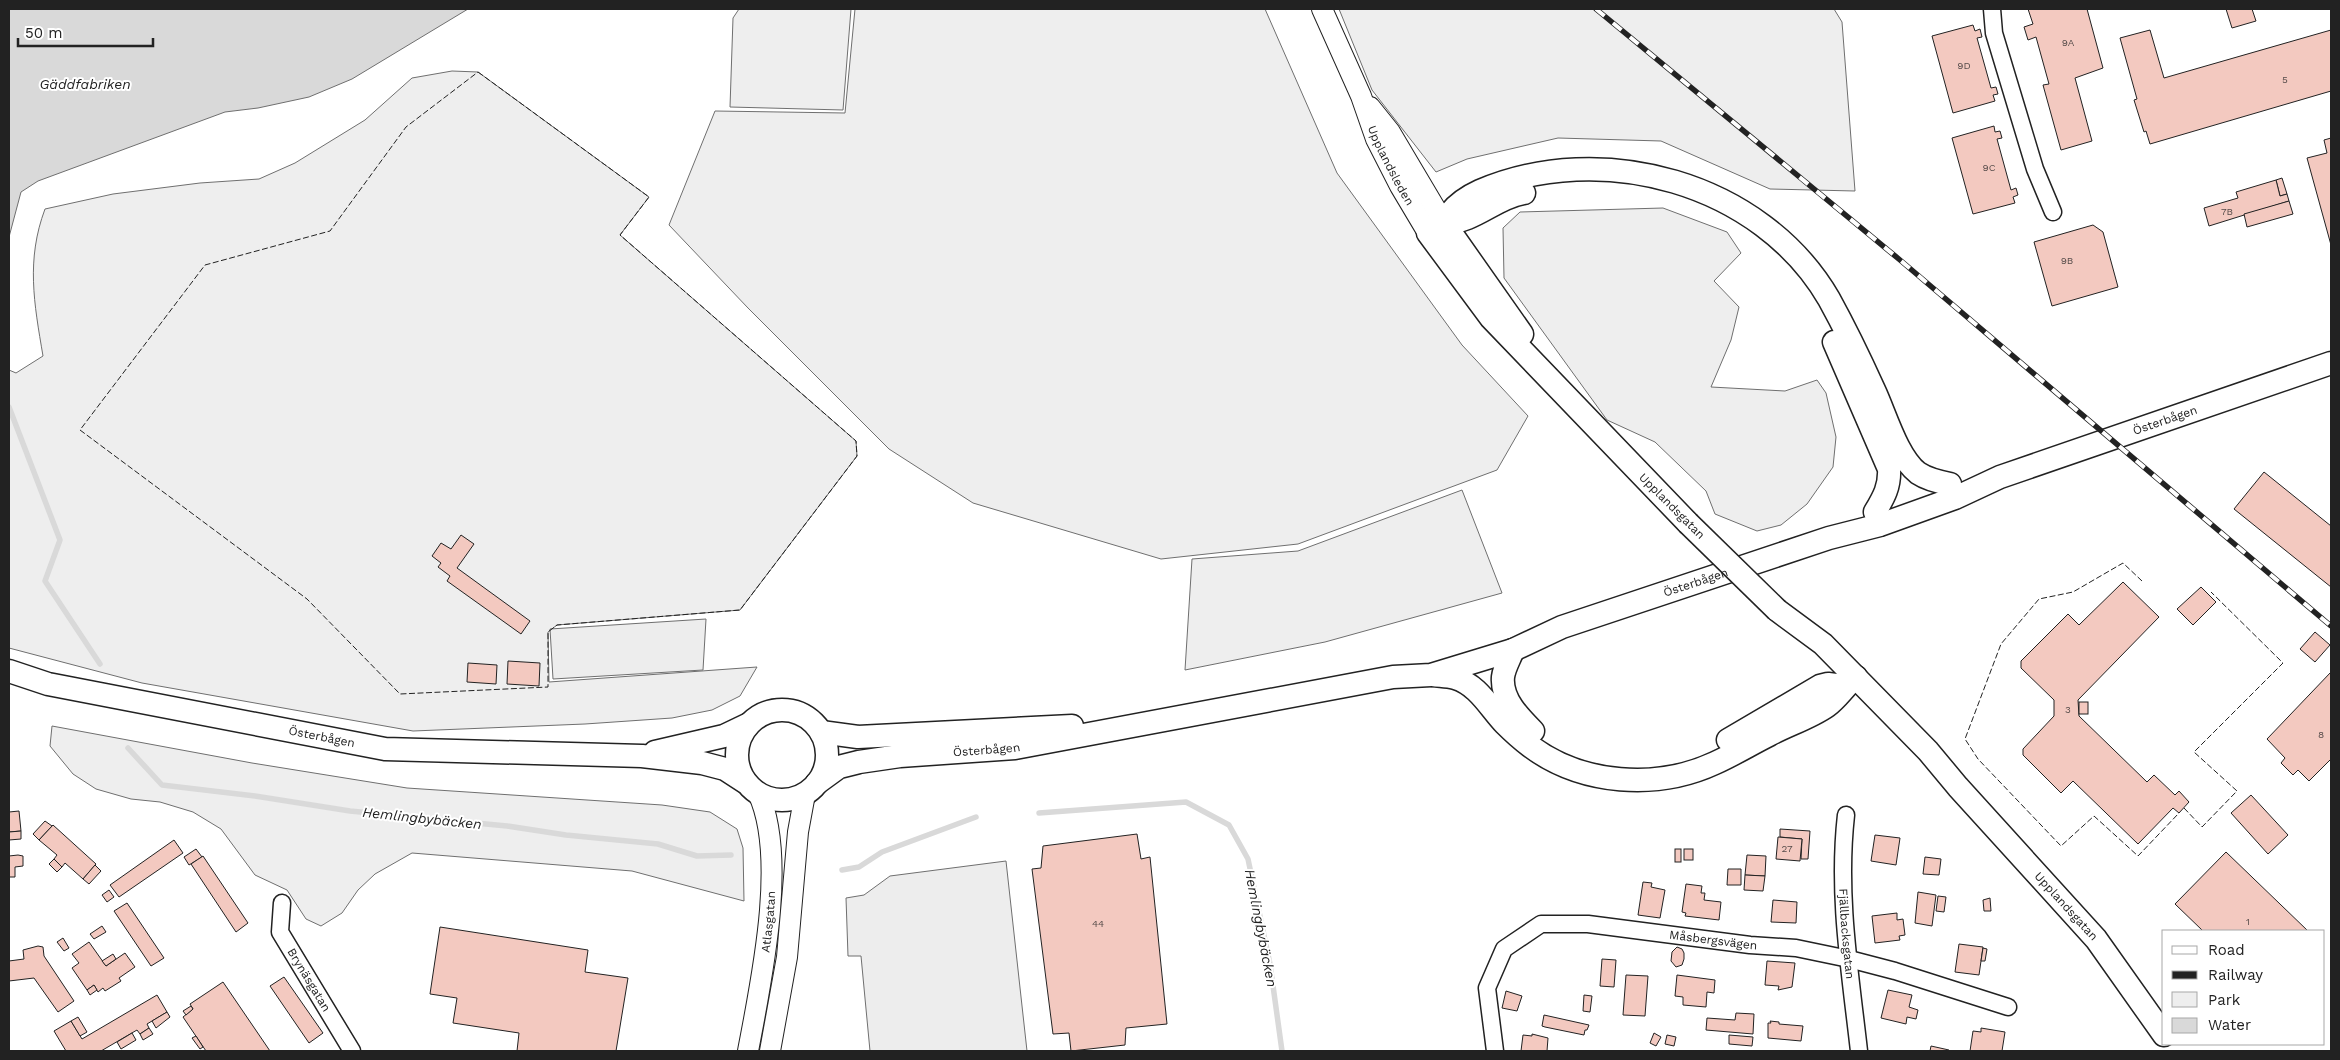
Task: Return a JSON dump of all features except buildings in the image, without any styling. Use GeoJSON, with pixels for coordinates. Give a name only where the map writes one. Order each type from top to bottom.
{"type":"FeatureCollection","features":[{"type":"Feature","properties":{"kind":"main road"},"geometry":{"type":"LineString","coordinates":[[1436,228],[1456,206],[1482,190],[1527,178],[1584,169],[1645,174],[1701,191],[1731,205],[1759,223],[1785,244],[1809,270],[1828,298],[1874,389],[1905,460],[1918,473],[1933,480],[1950,484]]}},
{"type":"Feature","properties":{"kind":"main road"},"geometry":{"type":"LineString","coordinates":[[1436,228],[1467,220],[1494,203],[1519,194],[1588,183],[1642,187],[1696,203],[1751,232],[1797,278],[1816,305],[1854,386],[1889,469],[1890,482],[1875,512]]}},
{"type":"Feature","properties":{"kind":"main road","name":"Upplandsgatan"},"geometry":{"type":"LineString","coordinates":[[1436,228],[1568,401],[1688,523],[1778,610],[1792,632],[1928,750],[1958,787],[2096,938],[2162,1032]]}},
{"type":"Feature","properties":{"kind":"main road","name":"Österbågen"},"geometry":{"type":"LineString","coordinates":[[811,789],[839,767],[859,762],[900,756],[1015,748],[1394,677],[1431,675],[1513,650],[1562,627],[1829,538],[1880,526],[1955,498],[2000,477],[2331,363]]}},
{"type":"Feature","properties":{"kind":"main road","name":"Österbågen"},"geometry":{"type":"LineString","coordinates":[[1829,538],[1875,512],[1950,484],[2000,477]]}},
{"type":"Feature","properties":{"kind":"main road","name":"Österbågen"},"geometry":{"type":"LineString","coordinates":[[1394,677],[1427,661],[1509,637],[1562,627]]}},
{"type":"Feature","properties":{"kind":"main road"},"geometry":{"type":"LineString","coordinates":[[1513,650],[1503,676],[1506,695],[1516,714],[1539,736],[1570,752],[1596,761],[1626,765],[1656,765],[1684,760],[1709,750],[1815,689],[1828,684],[1850,681]]}},
{"type":"Feature","properties":{"kind":"main road","name":"Österbågen"},"geometry":{"type":"LineString","coordinates":[[9,671],[48,684],[384,749],[642,756],[702,763],[725,769],[752,788]]}},
{"type":"Feature","properties":{"kind":"main road"},"geometry":{"type":"LineString","coordinates":[[1431,675],[1455,678],[1470,685],[1483,696],[1505,724],[1531,747],[1564,765],[1594,775],[1624,780],[1657,779],[1687,773],[1714,764],[1825,707],[1850,681]]}},
{"type":"Feature","properties":{"kind":"main road"},"geometry":{"type":"LineString","coordinates":[[786,709],[806,716],[821,732],[827,752],[825,768],[811,789],[789,800],[773,799],[752,788],[738,767],[736,751],[740,737],[747,725],[758,716],[772,710],[786,709]]}},
{"type":"Feature","properties":{"kind":"main road","name":"Österbågen"},"geometry":{"type":"LineString","coordinates":[[821,732],[858,737],[1160,722]]}},
{"type":"Feature","properties":{"kind":"main road","name":"Österbågen"},"geometry":{"type":"LineString","coordinates":[[642,756],[724,736],[747,725]]}},
{"type":"Feature","properties":{"kind":"street","name":"Upplandsleden"},"geometry":{"type":"LineString","coordinates":[[1322,9],[1362,96],[1390,132],[1436,228]]}},
{"type":"Feature","properties":{"kind":"street"},"geometry":{"type":"LineString","coordinates":[[1992,9],[1994,33],[2036,168],[2052,212]]}},
{"type":"Feature","properties":{"kind":"street","name":"Atlasgatan"},"geometry":{"type":"LineString","coordinates":[[748,1051],[764,968],[771,886],[770,834],[765,810],[752,788]]}},
{"type":"Feature","properties":{"kind":"street","name":"Atlasgatan"},"geometry":{"type":"LineString","coordinates":[[770,1051],[786,957],[798,832],[811,789]]}},
{"type":"Feature","properties":{"kind":"street","name":"Fjällbacksgatan"},"geometry":{"type":"LineString","coordinates":[[1846,815],[1842,851],[1842,892],[1859,1051]]}},
{"type":"Feature","properties":{"kind":"street","name":"Brynäsgatan"},"geometry":{"type":"LineString","coordinates":[[282,903],[280,932],[352,1051]]}},
{"type":"Feature","properties":{"kind":"street","name":"Måsbergsvägen"},"geometry":{"type":"LineString","coordinates":[[1496,1051],[1491,1031],[1487,988],[1504,948],[1541,924],[1588,924],[1750,945],[1796,948],[1849,959],[2008,1007]]}},
{"type":"Feature","properties":{"kind":"green space"},"geometry":{"type":"Polygon","coordinates":[[[739,9],[851,9],[843,110],[730,107],[733,18],[739,9]]]}},
{"type":"Feature","properties":{"kind":"green space"},"geometry":{"type":"Polygon","coordinates":[[[855,9],[1265,9],[1337,173],[1462,345],[1528,416],[1497,470],[1298,544],[1161,559],[973,503],[889,449],[748,308],[669,225],[715,111],[845,113],[855,9]]]}},
{"type":"Feature","properties":{"kind":"green space"},"geometry":{"type":"Polygon","coordinates":[[[1339,9],[1834,9],[1842,22],[1855,191],[1770,189],[1661,141],[1558,138],[1467,159],[1436,172],[1372,90],[1339,9]]]}},
{"type":"Feature","properties":{"kind":"green space"},"geometry":{"type":"Polygon","coordinates":[[[452,71],[478,72],[649,197],[620,235],[856,441],[857,456],[740,610],[557,625],[548,632],[549,682],[757,667],[740,696],[712,710],[672,718],[585,724],[413,731],[142,683],[9,648],[9,370],[16,373],[43,356],[35,300],[34,264],[35,246],[45,209],[113,194],[200,183],[259,179],[295,163],[365,120],[412,78],[452,71]]]}},
{"type":"Feature","properties":{"kind":"green space"},"geometry":{"type":"Polygon","coordinates":[[[1663,208],[1727,232],[1741,253],[1714,281],[1739,307],[1731,340],[1711,387],[1785,391],[1817,380],[1826,393],[1836,437],[1833,467],[1807,504],[1781,525],[1757,531],[1715,514],[1706,491],[1655,442],[1607,420],[1504,278],[1503,228],[1520,212],[1663,208]]]}},
{"type":"Feature","properties":{"kind":"green space"},"geometry":{"type":"Polygon","coordinates":[[[1462,490],[1502,593],[1325,642],[1185,670],[1192,559],[1298,551],[1462,490]]]}},
{"type":"Feature","properties":{"kind":"green space"},"geometry":{"type":"Polygon","coordinates":[[[52,726],[252,763],[407,788],[662,805],[710,812],[737,829],[743,848],[744,901],[632,871],[412,853],[375,874],[358,890],[342,913],[321,926],[306,919],[287,890],[255,875],[221,829],[193,812],[160,802],[131,799],[96,789],[73,774],[50,746],[52,726]]]}},
{"type":"Feature","properties":{"kind":"shaded area"},"geometry":{"type":"Polygon","coordinates":[[[706,619],[703,670],[553,679],[550,629],[706,619]]]}},
{"type":"Feature","properties":{"kind":"shaded area"},"geometry":{"type":"Polygon","coordinates":[[[1006,861],[1027,1051],[870,1051],[861,956],[848,956],[846,898],[864,895],[890,876],[1006,861]]]}},
{"type":"Feature","properties":{"kind":"water","name":"Gäddfabriken"},"geometry":{"type":"Polygon","coordinates":[[[9,9],[468,9],[352,79],[309,97],[258,108],[225,112],[38,181],[21,192],[9,237],[9,9]]]}},
{"type":"Feature","properties":{"kind":"waterway","name":"Hemlingbybäcken"},"geometry":{"type":"LineString","coordinates":[[9,407],[60,540],[45,581],[100,664]]}},
{"type":"Feature","properties":{"kind":"waterway","name":"Hemlingbybäcken"},"geometry":{"type":"LineString","coordinates":[[128,748],[162,785],[255,796],[350,811],[507,826],[566,835],[658,844],[697,856],[731,855]]}},
{"type":"Feature","properties":{"kind":"waterway","name":"Hemlingbybäcken"},"geometry":{"type":"LineString","coordinates":[[1039,813],[1186,802],[1229,825],[1248,859],[1270,964],[1282,1051]]}},
{"type":"Feature","properties":{"kind":"waterway","name":"Hemlingbybäcken"},"geometry":{"type":"LineString","coordinates":[[842,870],[859,867],[882,852],[976,817]]}},
{"type":"Feature","properties":{"kind":"railway"},"geometry":{"type":"LineString","coordinates":[[1596,9],[1900,260],[2331,626]]}},
{"type":"Feature","properties":{"kind":"fence"},"geometry":{"type":"LineString","coordinates":[[478,72],[649,197],[620,235],[856,441],[857,456],[740,610],[557,625],[548,632],[548,687],[400,694],[307,599],[80,430],[205,265],[330,231],[406,127],[478,72]]}},
{"type":"Feature","properties":{"kind":"fence"},"geometry":{"type":"LineString","coordinates":[[2142,581],[2123,563],[2073,592],[2039,599],[2001,644],[1965,739],[1978,759],[2061,846],[2094,816],[2138,856],[2179,813]]}},
{"type":"Feature","properties":{"kind":"fence"},"geometry":{"type":"LineString","coordinates":[[2184,808],[2202,827],[2237,791],[2194,752],[2283,663],[2211,592]]}}]}
